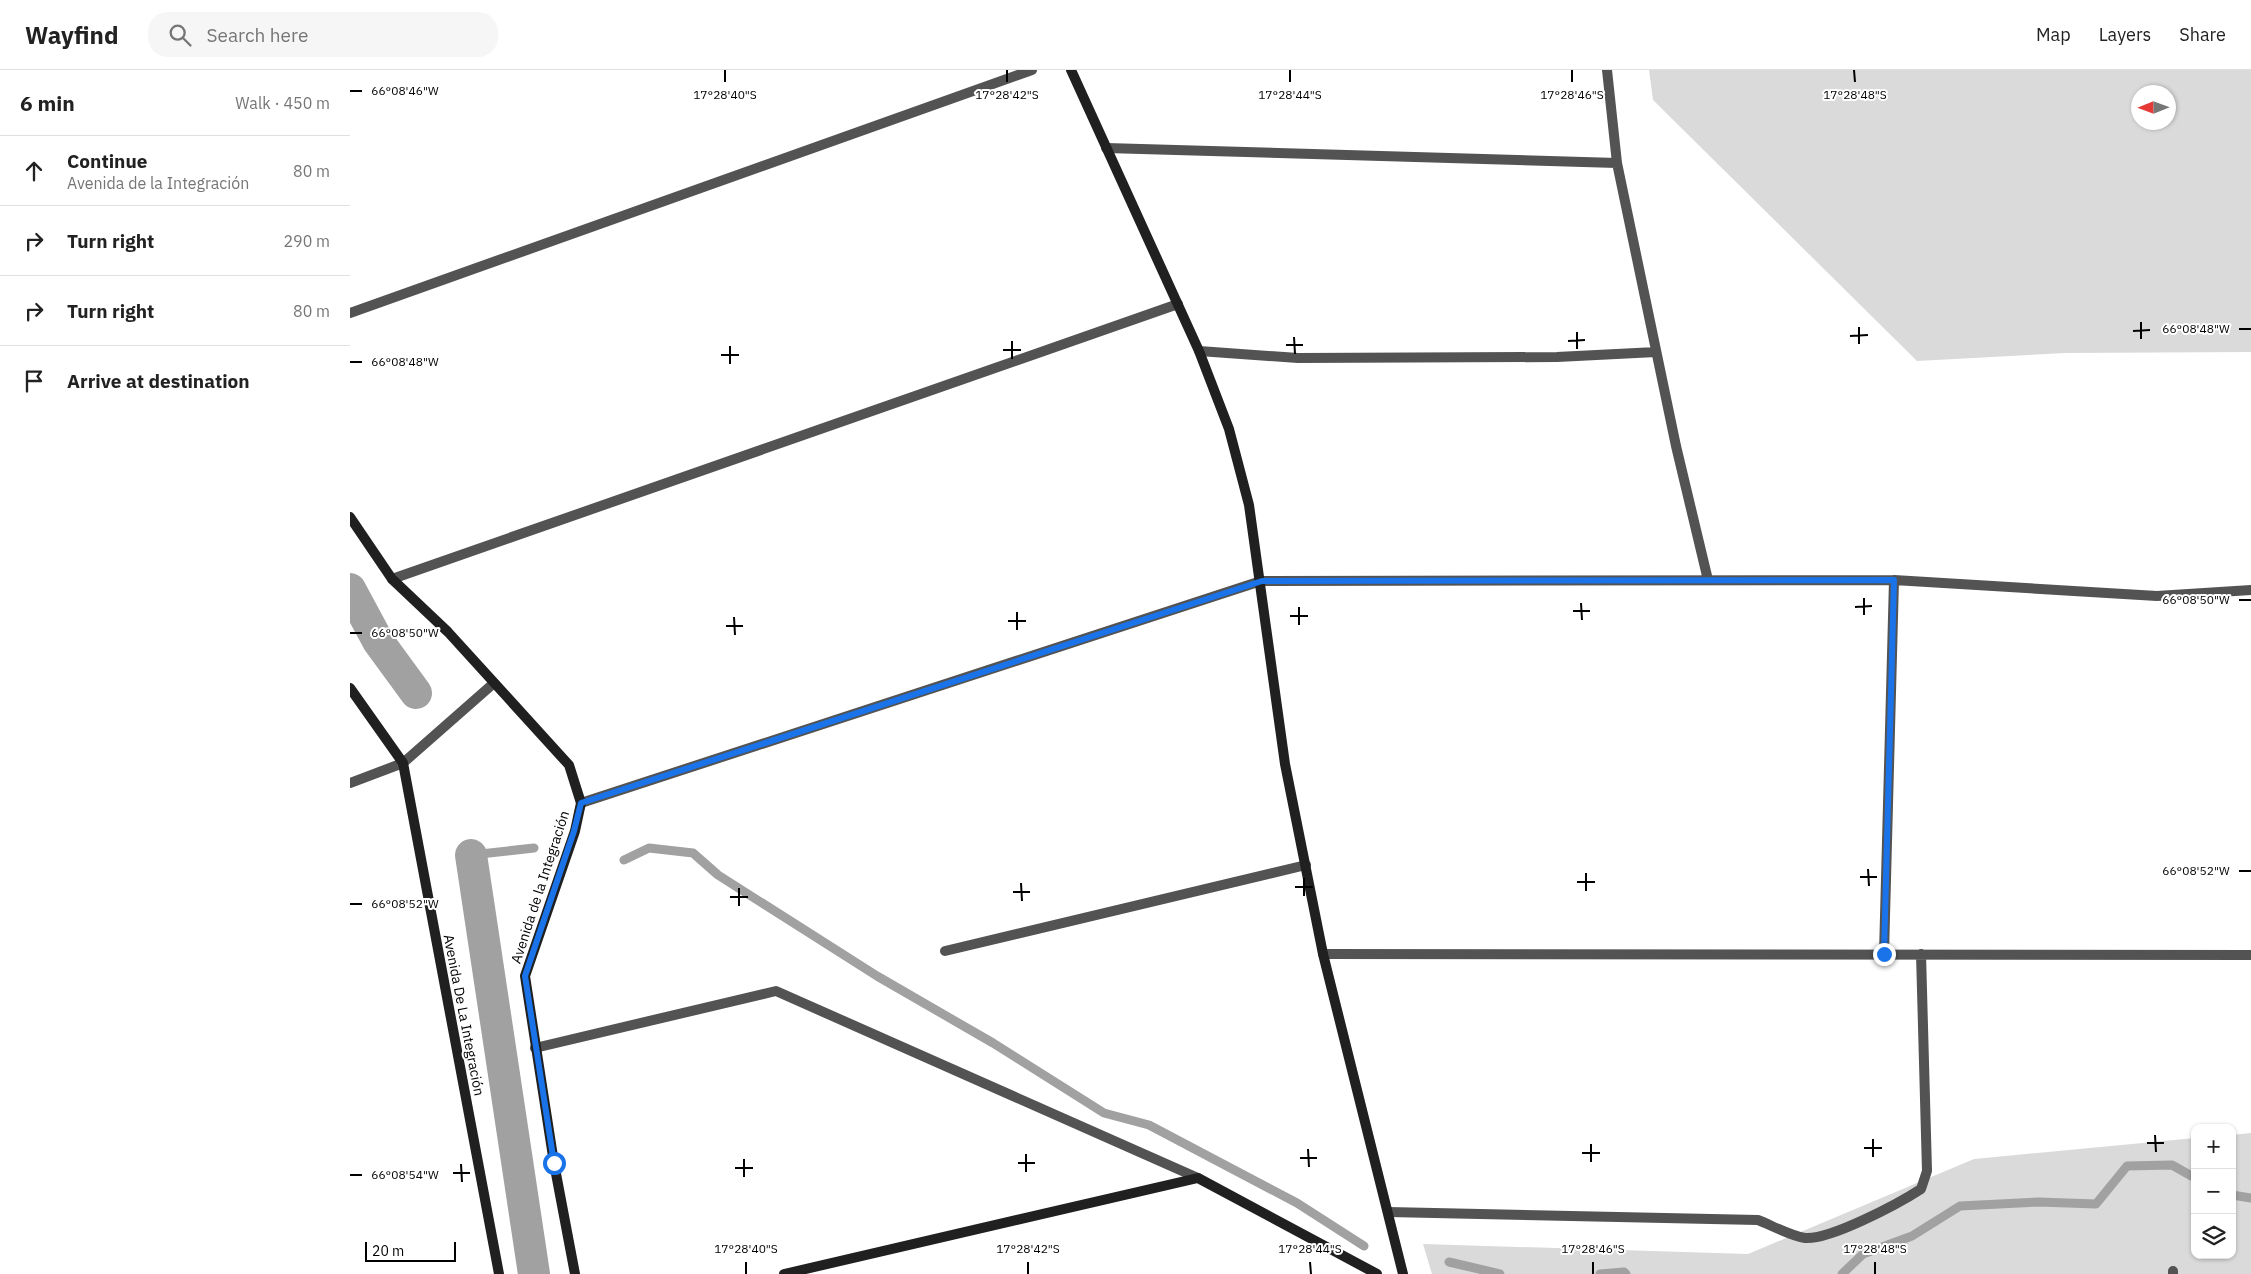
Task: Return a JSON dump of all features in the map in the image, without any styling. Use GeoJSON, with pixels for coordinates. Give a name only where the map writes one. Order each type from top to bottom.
{"type":"FeatureCollection","features":[{"type":"Feature","properties":{"kind":"street"},"geometry":{"type":"LineString","coordinates":[[350,313],[1032,70]]}},
{"type":"Feature","properties":{"kind":"street"},"geometry":{"type":"LineString","coordinates":[[1071,70],[1200,350],[1232,438],[1250,505],[1262,581],[1285,764],[1323,954],[1403,1274]]}},
{"type":"Feature","properties":{"kind":"street"},"geometry":{"type":"LineString","coordinates":[[1607,70],[1617,163],[1656,352],[1708,580]]}},
{"type":"Feature","properties":{"kind":"street"},"geometry":{"type":"LineString","coordinates":[[1106,148],[1617,163]]}},
{"type":"Feature","properties":{"kind":"street"},"geometry":{"type":"LineString","coordinates":[[392,579],[1178,304]]}},
{"type":"Feature","properties":{"kind":"street"},"geometry":{"type":"LineString","coordinates":[[1200,350],[1298,358],[1557,357],[1656,352]]}},
{"type":"Feature","properties":{"kind":"street","name":"Avenida De La Integración"},"geometry":{"type":"LineString","coordinates":[[350,517],[392,579],[448,632],[569,766],[581,803]]}},
{"type":"Feature","properties":{"kind":"street"},"geometry":{"type":"LineString","coordinates":[[581,803],[1262,581],[1894,580],[2157,596],[2251,590]]}},
{"type":"Feature","properties":{"kind":"street"},"geometry":{"type":"LineString","coordinates":[[1884,954],[1894,580]]}},
{"type":"Feature","properties":{"kind":"street"},"geometry":{"type":"LineString","coordinates":[[350,783],[402,764],[494,683]]}},
{"type":"Feature","properties":{"kind":"street","name":"Avenida De La Integración"},"geometry":{"type":"LineString","coordinates":[[350,688],[402,764],[499,1274]]}},
{"type":"Feature","properties":{"kind":"street","name":"Avenida de la Integración"},"geometry":{"type":"LineString","coordinates":[[575,1274],[535,1048],[525,976],[574,831],[581,803]]}},
{"type":"Feature","properties":{"kind":"street"},"geometry":{"type":"LineString","coordinates":[[945,951],[1306,865]]}},
{"type":"Feature","properties":{"kind":"street"},"geometry":{"type":"LineString","coordinates":[[1323,954],[2251,955]]}},
{"type":"Feature","properties":{"kind":"street"},"geometry":{"type":"LineString","coordinates":[[1388,1212],[1758,1220],[1805,1238],[1830,1234],[1902,1201],[1921,1189],[1927,1171],[1921,954]]}},
{"type":"Feature","properties":{"kind":"street"},"geometry":{"type":"LineString","coordinates":[[535,1048],[776,991],[1198,1178],[1377,1274]]}},
{"type":"Feature","properties":{"kind":"street"},"geometry":{"type":"LineString","coordinates":[[784,1274],[1198,1178]]}},
{"type":"Feature","properties":{"kind":"shaded area"},"geometry":{"type":"Polygon","coordinates":[[[1649,70],[2251,70],[2251,352],[2065,353],[1917,361],[1653,100],[1649,70]]]}},
{"type":"Feature","properties":{"kind":"shaded area"},"geometry":{"type":"Polygon","coordinates":[[[2251,1133],[2251,1274],[1432,1274],[1423,1244],[1748,1254],[1974,1159],[2191,1138],[2191,1259],[2236,1259],[2236,1135],[2251,1133]]]}},
{"type":"Feature","properties":{"kind":"waterway"},"geometry":{"type":"LineString","coordinates":[[350,589],[378,641],[416,693]]}},
{"type":"Feature","properties":{"kind":"waterway"},"geometry":{"type":"LineString","coordinates":[[471,855],[534,848]]}},
{"type":"Feature","properties":{"kind":"waterway"},"geometry":{"type":"LineString","coordinates":[[624,860],[649,848],[693,853],[718,875],[877,976],[993,1043],[1104,1113],[1149,1125],[1297,1203],[1364,1246]]}},
{"type":"Feature","properties":{"kind":"waterway"},"geometry":{"type":"LineString","coordinates":[[471,855],[534,1274]]}},
{"type":"Feature","properties":{"kind":"waterway"},"geometry":{"type":"LineString","coordinates":[[1842,1274],[1863,1254],[1912,1236],[1960,1206],[2039,1202],[2096,1204],[2127,1166],[2172,1165],[2191,1176]]}},
{"type":"Feature","properties":{"kind":"waterway"},"geometry":{"type":"LineString","coordinates":[[2236,1196],[2251,1198]]}},
{"type":"Feature","properties":{"kind":"waterway"},"geometry":{"type":"LineString","coordinates":[[1449,1262],[1500,1274]]}},
{"type":"Feature","properties":{"kind":"waterway"},"geometry":{"type":"LineString","coordinates":[[1600,1274],[1624,1272],[1626,1274]]}},
{"type":"Feature","properties":{"kind":"route"},"geometry":{"type":"LineString","coordinates":[[554,1163],[525,976],[574,831],[581,803],[1262,581],[1894,580],[1884,954]]}}]}
